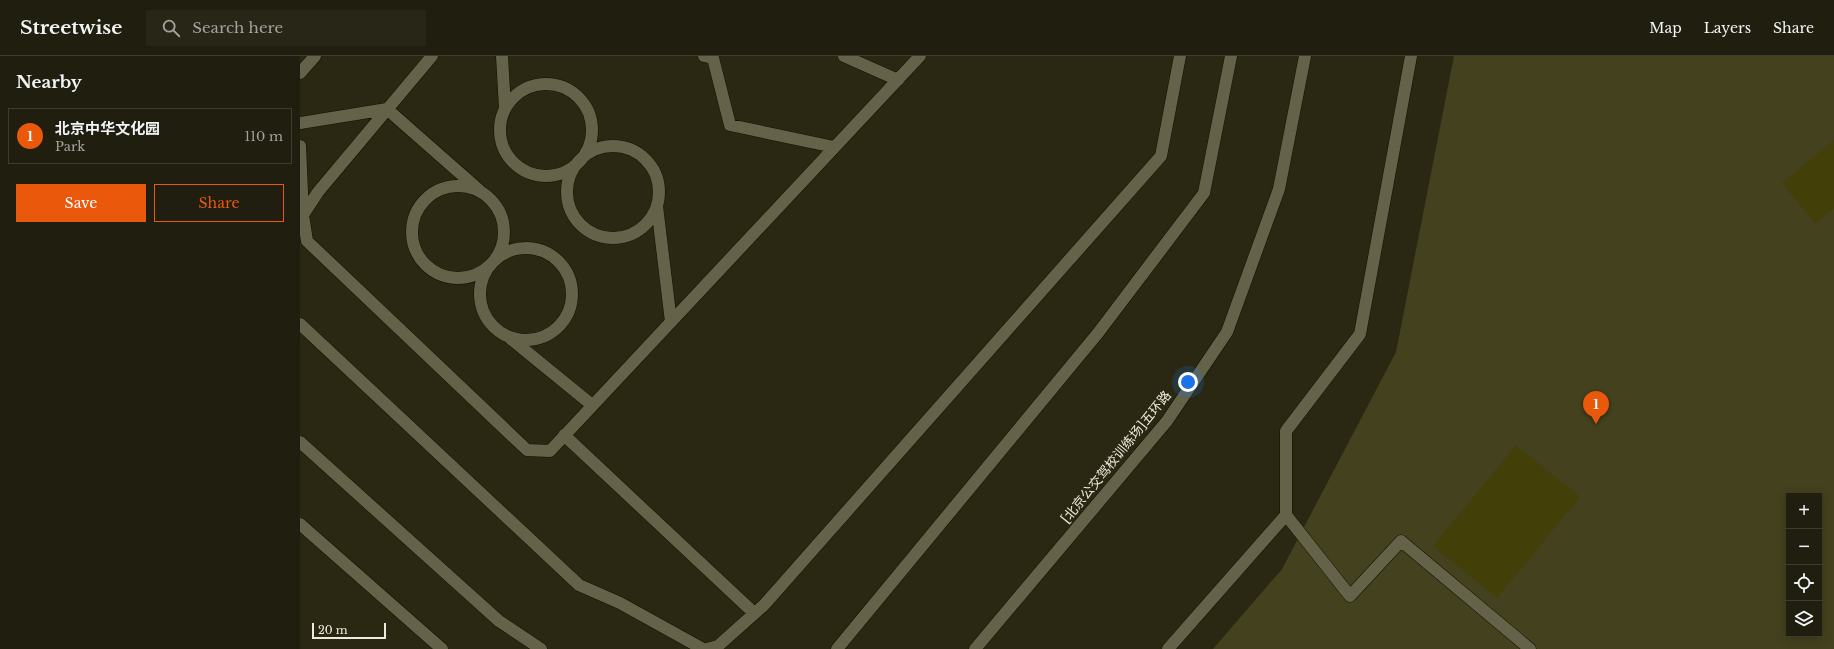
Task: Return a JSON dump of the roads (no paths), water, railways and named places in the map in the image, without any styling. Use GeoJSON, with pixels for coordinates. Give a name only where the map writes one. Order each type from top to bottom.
{"type":"FeatureCollection","features":[{"type":"Feature","properties":{"kind":"street"},"geometry":{"type":"LineString","coordinates":[[300,73],[315,56]]}},
{"type":"Feature","properties":{"kind":"street"},"geometry":{"type":"LineString","coordinates":[[303,215],[318,192],[432,56]]}},
{"type":"Feature","properties":{"kind":"street"},"geometry":{"type":"LineString","coordinates":[[502,56],[505,108]]}},
{"type":"Feature","properties":{"kind":"street"},"geometry":{"type":"LineString","coordinates":[[704,56],[713,58],[730,125],[834,148]]}},
{"type":"Feature","properties":{"kind":"street"},"geometry":{"type":"LineString","coordinates":[[300,146],[303,215],[307,241],[527,450],[550,451],[920,56]]}},
{"type":"Feature","properties":{"kind":"street"},"geometry":{"type":"LineString","coordinates":[[707,649],[718,646],[769,599],[1161,156],[1180,56]]}},
{"type":"Feature","properties":{"kind":"street"},"geometry":{"type":"LineString","coordinates":[[837,649],[1098,334],[1204,193],[1231,56]]}},
{"type":"Feature","properties":{"kind":"street","name":"[北京公交驾校训练场]五环路"},"geometry":{"type":"LineString","coordinates":[[975,649],[1167,421],[1227,332],[1279,189],[1305,56]]}},
{"type":"Feature","properties":{"kind":"street"},"geometry":{"type":"LineString","coordinates":[[1411,56],[1360,334],[1286,431],[1286,515],[1350,596],[1401,541],[1530,649]]}},
{"type":"Feature","properties":{"kind":"street"},"geometry":{"type":"LineString","coordinates":[[849,57],[898,80]]}},
{"type":"Feature","properties":{"kind":"street"},"geometry":{"type":"LineString","coordinates":[[657,206],[650,220],[639,230],[625,236],[610,238],[594,234],[582,226],[572,213],[568,199],[568,183],[573,169],[583,157],[590,144],[592,129],[589,114],[582,101],[571,91],[557,85],[542,84],[527,88],[514,96],[505,108],[500,123],[500,139],[506,153],[516,165],[529,173],[544,176],[558,174],[572,168],[583,157],[595,149],[610,146],[625,147],[639,153],[650,163],[657,176],[659,191],[657,206],[671,322]]}},
{"type":"Feature","properties":{"kind":"street"},"geometry":{"type":"LineString","coordinates":[[300,123],[387,109]]}},
{"type":"Feature","properties":{"kind":"street"},"geometry":{"type":"LineString","coordinates":[[387,109],[484,194],[494,204],[502,217],[504,232],[502,246],[495,260],[486,272],[480,286],[480,302],[485,317],[495,329],[509,337],[592,405]]}},
{"type":"Feature","properties":{"kind":"street"},"geometry":{"type":"LineString","coordinates":[[484,194],[470,188],[454,186],[440,190],[427,199],[417,211],[412,226],[413,241],[418,256],[428,268],[441,276],[456,279],[471,277],[485,270],[495,260],[508,252],[523,248],[538,250],[551,256],[557,261],[570,279],[572,294],[570,308],[563,322],[552,332],[539,339],[524,340],[509,337]]}},
{"type":"Feature","properties":{"kind":"street"},"geometry":{"type":"LineString","coordinates":[[300,324],[579,585],[620,603],[703,649]]}},
{"type":"Feature","properties":{"kind":"street"},"geometry":{"type":"LineString","coordinates":[[564,435],[754,613]]}},
{"type":"Feature","properties":{"kind":"street"},"geometry":{"type":"LineString","coordinates":[[300,442],[500,621],[541,649]]}},
{"type":"Feature","properties":{"kind":"street"},"geometry":{"type":"LineString","coordinates":[[1168,649],[1286,515]]}},
{"type":"Feature","properties":{"kind":"street"},"geometry":{"type":"LineString","coordinates":[[300,524],[442,649]]}},
{"type":"Feature","properties":{"kind":"place","name":"北京中华文化园"},"geometry":{"type":"Point","coordinates":[1596,424]}}]}
